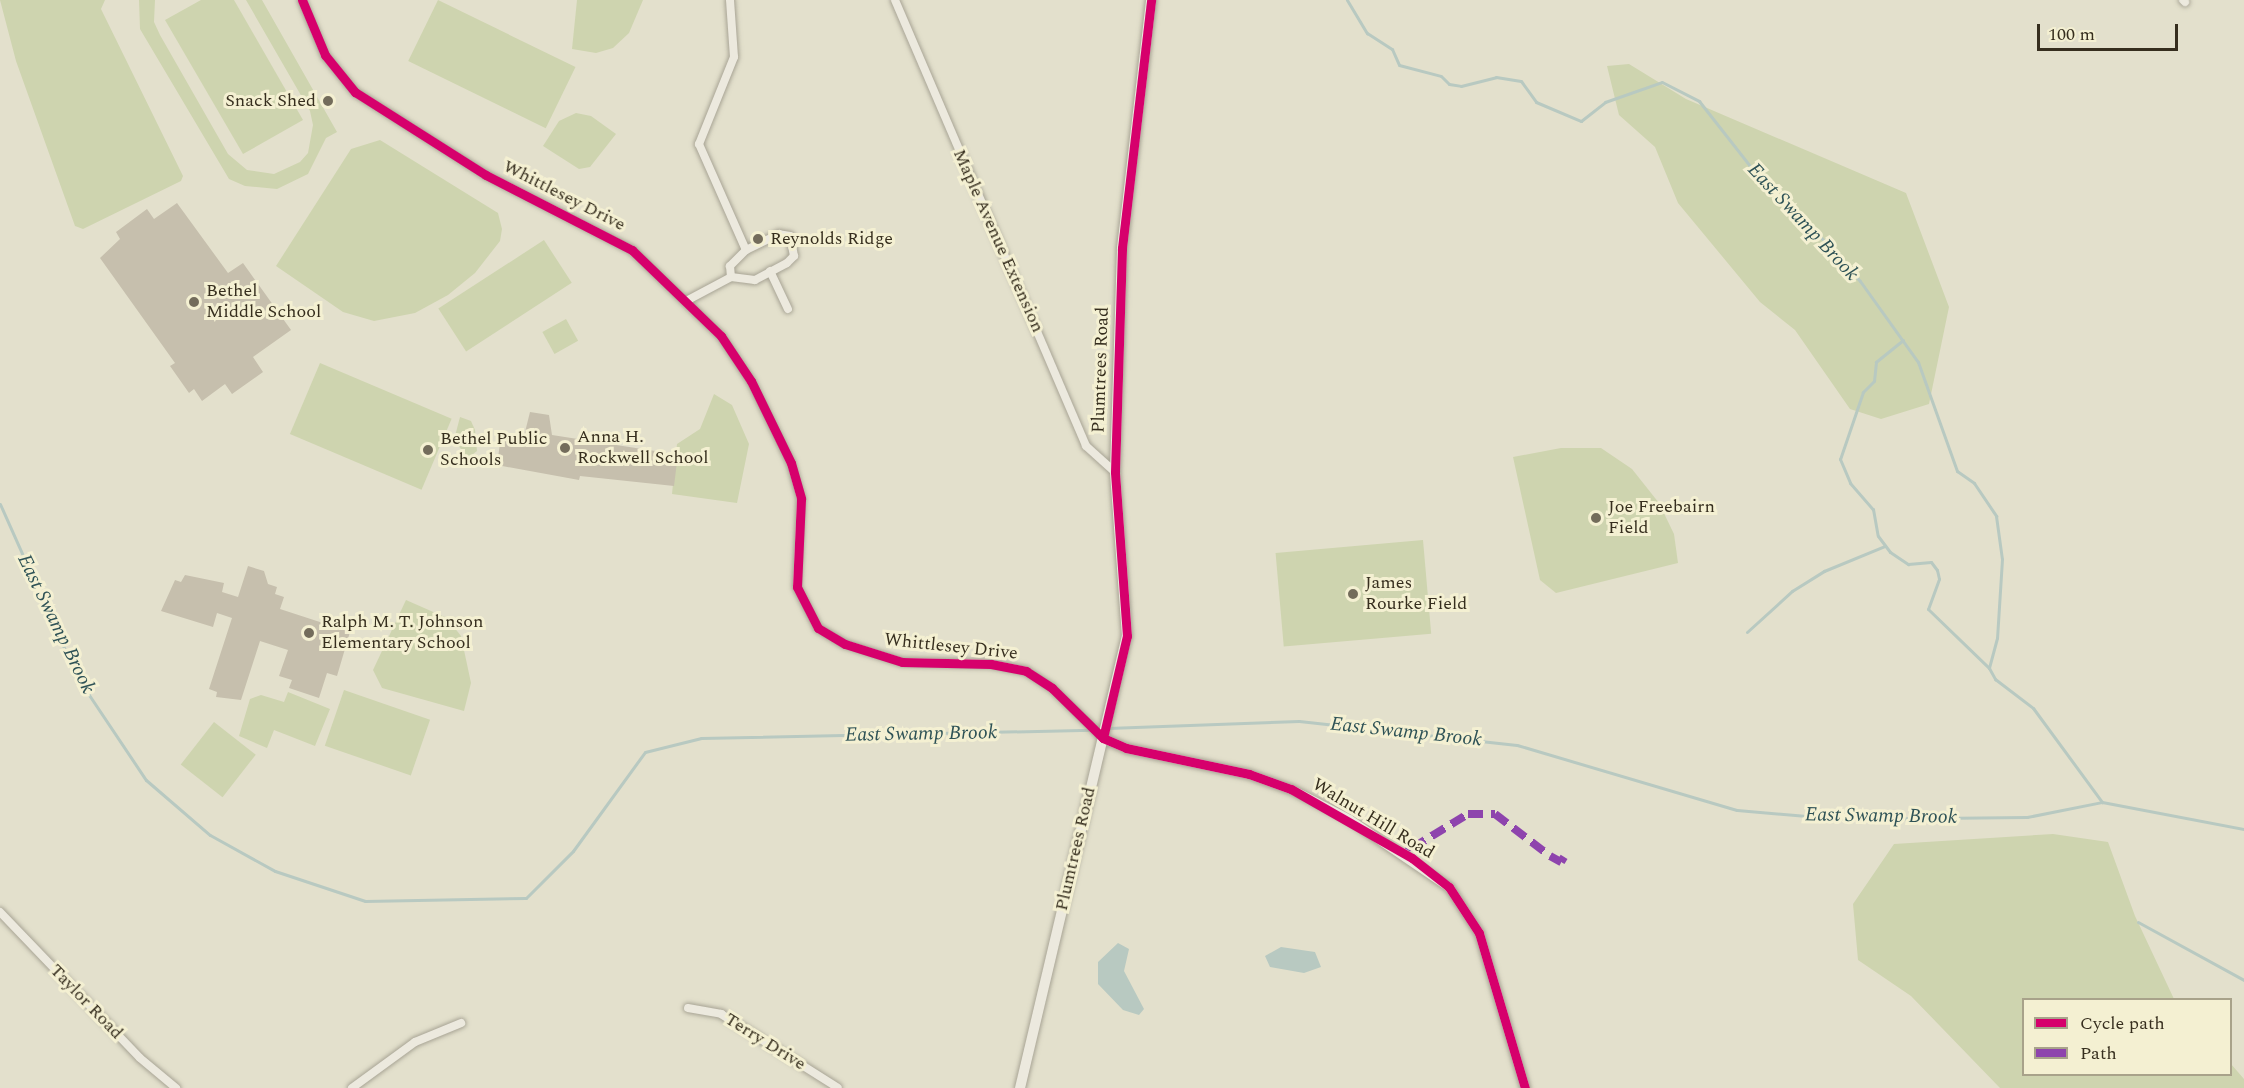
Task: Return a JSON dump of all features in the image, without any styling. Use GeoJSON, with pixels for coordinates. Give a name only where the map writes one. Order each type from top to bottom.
{"type":"FeatureCollection","features":[{"type":"Feature","properties":{"kind":"main road","name":"Plumtrees Road"},"geometry":{"type":"LineString","coordinates":[[1020,1088],[1110,711],[1128,615],[1115,472],[1122,249],[1151,0]]}},
{"type":"Feature","properties":{"kind":"street","name":"Whittlesey Drive"},"geometry":{"type":"LineString","coordinates":[[302,0],[325,55],[354,92],[486,175],[612,237],[688,300],[736,357],[790,463],[801,499],[796,587],[818,628],[845,644],[902,662],[991,664],[1026,671],[1074,709],[1102,737]]}},
{"type":"Feature","properties":{"kind":"street"},"geometry":{"type":"LineString","coordinates":[[730,0],[734,57],[699,144],[746,250]]}},
{"type":"Feature","properties":{"kind":"street","name":"Maple Avenue Extension"},"geometry":{"type":"LineString","coordinates":[[895,0],[1086,446],[1115,472]]}},
{"type":"Feature","properties":{"kind":"street"},"geometry":{"type":"LineString","coordinates":[[688,300],[731,277],[755,280],[794,256],[790,236],[779,234],[746,250],[730,266],[731,277]]}},
{"type":"Feature","properties":{"kind":"street"},"geometry":{"type":"LineString","coordinates":[[770,271],[788,309]]}},
{"type":"Feature","properties":{"kind":"street","name":"Walnut Hill Road"},"geometry":{"type":"LineString","coordinates":[[1102,737],[1126,748],[1249,774],[1291,789],[1349,819],[1449,887],[1479,933],[1525,1088]]}},
{"type":"Feature","properties":{"kind":"street","name":"Taylor Road"},"geometry":{"type":"LineString","coordinates":[[0,912],[140,1058],[176,1088]]}},
{"type":"Feature","properties":{"kind":"street","name":"Terry Drive"},"geometry":{"type":"LineString","coordinates":[[688,1008],[722,1014],[838,1088]]}},
{"type":"Feature","properties":{"kind":"street"},"geometry":{"type":"LineString","coordinates":[[352,1088],[415,1042],[461,1023]]}},
{"type":"Feature","properties":{"kind":"green space"},"geometry":{"type":"Polygon","coordinates":[[[0,0],[105,0],[101,9],[183,176],[181,181],[83,229],[75,226],[16,61],[0,0]]]}},
{"type":"Feature","properties":{"kind":"green space"},"geometry":{"type":"Polygon","coordinates":[[[139,0],[155,0],[154,22],[160,35],[228,154],[247,170],[274,174],[300,162],[308,153],[313,125],[310,111],[246,0],[262,0],[337,132],[326,138],[308,174],[277,189],[245,186],[229,179],[140,29],[139,0]]]}},
{"type":"Feature","properties":{"kind":"green space"},"geometry":{"type":"Polygon","coordinates":[[[201,0],[234,0],[303,120],[243,154],[165,20],[201,0]]]}},
{"type":"Feature","properties":{"kind":"green space"},"geometry":{"type":"Polygon","coordinates":[[[438,0],[576,67],[546,128],[408,61],[438,0]]]}},
{"type":"Feature","properties":{"kind":"green space"},"geometry":{"type":"Polygon","coordinates":[[[577,0],[643,0],[629,33],[613,48],[596,53],[572,49],[577,0]]]}},
{"type":"Feature","properties":{"kind":"green space"},"geometry":{"type":"Polygon","coordinates":[[[1629,64],[1686,99],[1906,193],[1949,307],[1929,404],[1881,419],[1850,409],[1795,330],[1760,302],[1678,203],[1655,147],[1619,115],[1607,66],[1629,64]]]}},
{"type":"Feature","properties":{"kind":"green space"},"geometry":{"type":"Polygon","coordinates":[[[576,113],[591,116],[616,134],[590,167],[579,169],[543,146],[559,121],[576,113]]]}},
{"type":"Feature","properties":{"kind":"green space"},"geometry":{"type":"Polygon","coordinates":[[[380,140],[498,213],[502,229],[500,241],[475,273],[448,295],[415,313],[374,321],[343,312],[276,266],[351,149],[380,140]]]}},
{"type":"Feature","properties":{"kind":"green space"},"geometry":{"type":"Polygon","coordinates":[[[544,240],[572,283],[466,351],[438,309],[544,240]]]}},
{"type":"Feature","properties":{"kind":"green space"},"geometry":{"type":"Polygon","coordinates":[[[566,319],[578,341],[555,354],[542,332],[566,319]]]}},
{"type":"Feature","properties":{"kind":"green space"},"geometry":{"type":"Polygon","coordinates":[[[320,363],[452,419],[422,490],[290,434],[320,363]]]}},
{"type":"Feature","properties":{"kind":"green space"},"geometry":{"type":"Polygon","coordinates":[[[714,394],[732,405],[749,444],[737,503],[672,494],[677,444],[700,429],[714,394]]]}},
{"type":"Feature","properties":{"kind":"green space"},"geometry":{"type":"Polygon","coordinates":[[[460,417],[471,421],[475,430],[477,451],[468,458],[454,440],[460,417]]]}},
{"type":"Feature","properties":{"kind":"green space","name":"Joe Freebairn Field"},"geometry":{"type":"Polygon","coordinates":[[[1561,448],[1601,448],[1632,469],[1659,503],[1674,534],[1678,563],[1556,593],[1540,580],[1513,457],[1561,448]]]}},
{"type":"Feature","properties":{"kind":"green space","name":"James Rourke Field"},"geometry":{"type":"Polygon","coordinates":[[[1423,540],[1431,634],[1284,647],[1276,553],[1423,540]]]}},
{"type":"Feature","properties":{"kind":"green space"},"geometry":{"type":"Polygon","coordinates":[[[406,600],[447,618],[461,636],[471,683],[464,711],[382,688],[373,670],[406,600]]]}},
{"type":"Feature","properties":{"kind":"green space"},"geometry":{"type":"Polygon","coordinates":[[[344,690],[430,720],[411,775],[325,746],[344,690]]]}},
{"type":"Feature","properties":{"kind":"green space"},"geometry":{"type":"Polygon","coordinates":[[[288,692],[330,709],[315,746],[274,730],[267,748],[239,736],[250,699],[261,695],[284,702],[288,692]]]}},
{"type":"Feature","properties":{"kind":"green space"},"geometry":{"type":"Polygon","coordinates":[[[214,722],[256,755],[223,797],[181,765],[214,722]]]}},
{"type":"Feature","properties":{"kind":"green space"},"geometry":{"type":"Polygon","coordinates":[[[2053,834],[2108,842],[2135,916],[2174,998],[2022,998],[2022,1076],[2232,1076],[2232,1065],[2244,1079],[2244,1088],[2000,1088],[1911,996],[1858,960],[1853,904],[1894,844],[2053,834]]]}},
{"type":"Feature","properties":{"kind":"shaded area"},"geometry":{"type":"Polygon","coordinates":[[[1118,943],[1129,949],[1124,971],[1144,1009],[1139,1015],[1123,1010],[1098,984],[1098,962],[1118,943]]]}},
{"type":"Feature","properties":{"kind":"shaded area"},"geometry":{"type":"Polygon","coordinates":[[[1281,947],[1315,952],[1321,967],[1304,973],[1270,967],[1265,956],[1281,947]]]}},
{"type":"Feature","properties":{"kind":"building","name":"Bethel Middle School"},"geometry":{"type":"Polygon","coordinates":[[[177,203],[228,273],[243,263],[291,330],[253,357],[263,372],[232,394],[225,384],[202,401],[194,389],[189,393],[170,366],[175,363],[100,258],[120,239],[116,232],[147,209],[154,219],[177,203]]]}},
{"type":"Feature","properties":{"kind":"building","name":"Anna H. Rockwell School"},"geometry":{"type":"Polygon","coordinates":[[[530,412],[549,415],[552,435],[655,451],[654,459],[677,462],[674,486],[580,476],[579,480],[497,465],[501,436],[524,436],[530,412]]]}},
{"type":"Feature","properties":{"kind":"building","name":"Ralph M. T. Johnson Elementary School"},"geometry":{"type":"Polygon","coordinates":[[[248,566],[264,571],[268,584],[277,587],[275,594],[284,597],[280,609],[326,624],[327,620],[350,632],[337,676],[327,673],[319,698],[289,688],[292,680],[279,676],[288,650],[260,641],[241,700],[216,697],[217,692],[209,689],[232,618],[217,613],[213,627],[161,611],[175,580],[181,582],[185,575],[224,583],[222,592],[238,597],[248,566]]]}},
{"type":"Feature","properties":{"kind":"waterway","name":"East Swamp Brook"},"geometry":{"type":"LineString","coordinates":[[1347,0],[1367,33],[1392,49],[1399,65],[1441,76],[1449,84],[1461,86],[1496,77],[1521,81],[1536,102],[1581,121],[1605,102],[1662,82],[1699,101],[1761,180],[1800,214],[1860,281],[1918,362],[1957,471],[1974,483],[1996,516],[2002,559],[1997,638],[1989,668],[1995,679],[2033,708],[2102,802]]}},
{"type":"Feature","properties":{"kind":"waterway"},"geometry":{"type":"LineString","coordinates":[[1903,340],[1876,362],[1874,381],[1863,392],[1840,459],[1850,483],[1873,509],[1878,536],[1890,552],[1908,564],[1931,562],[1937,570],[1939,579],[1928,609],[1989,668]]}},
{"type":"Feature","properties":{"kind":"waterway","name":"East Swamp Brook"},"geometry":{"type":"LineString","coordinates":[[0,504],[77,677],[146,780],[210,835],[275,871],[365,901],[526,898],[573,851],[645,752],[701,738],[1092,730]]}},
{"type":"Feature","properties":{"kind":"waterway"},"geometry":{"type":"LineString","coordinates":[[1747,632],[1792,591],[1824,571],[1885,546]]}},
{"type":"Feature","properties":{"kind":"waterway","name":"East Swamp Brook"},"geometry":{"type":"LineString","coordinates":[[1108,728],[1299,721],[1517,745],[1737,810],[1842,819],[2027,817],[2102,802],[2244,829]]}},
{"type":"Feature","properties":{"kind":"waterway"},"geometry":{"type":"LineString","coordinates":[[2138,922],[2244,980]]}},
{"type":"Feature","properties":{"kind":"marked path"},"geometry":{"type":"LineString","coordinates":[[1407,845],[1412,848],[1468,814],[1495,814],[1550,856],[1561,862],[1564,857]]}},
{"type":"Feature","properties":{"kind":"cycle path"},"geometry":{"type":"LineString","coordinates":[[302,0],[325,55],[355,92],[486,175],[632,250],[721,336],[751,381],[791,463],[801,499],[797,587],[818,628],[845,644],[902,662],[991,664],[1026,671],[1052,688],[1103,738],[1126,748],[1249,774],[1291,789],[1412,858],[1449,887],[1479,933],[1525,1088]]}},
{"type":"Feature","properties":{"kind":"cycle path"},"geometry":{"type":"LineString","coordinates":[[1103,738],[1127,636],[1115,472],[1122,248],[1151,0]]}},
{"type":"Feature","properties":{"kind":"place","name":"Snack Shed"},"geometry":{"type":"Point","coordinates":[328,101]}},
{"type":"Feature","properties":{"kind":"place","name":"Reynolds Ridge"},"geometry":{"type":"Point","coordinates":[758,239]}},
{"type":"Feature","properties":{"kind":"place","name":"Bethel Middle School"},"geometry":{"type":"Point","coordinates":[194,302]}},
{"type":"Feature","properties":{"kind":"place","name":"Anna H. Rockwell School"},"geometry":{"type":"Point","coordinates":[565,448]}},
{"type":"Feature","properties":{"kind":"place","name":"Bethel Public Schools"},"geometry":{"type":"Point","coordinates":[428,450]}},
{"type":"Feature","properties":{"kind":"place","name":"Joe Freebairn Field"},"geometry":{"type":"Point","coordinates":[1596,518]}},
{"type":"Feature","properties":{"kind":"place","name":"James Rourke Field"},"geometry":{"type":"Point","coordinates":[1353,594]}},
{"type":"Feature","properties":{"kind":"place","name":"Ralph M. T. Johnson Elementary School"},"geometry":{"type":"Point","coordinates":[309,633]}}]}
